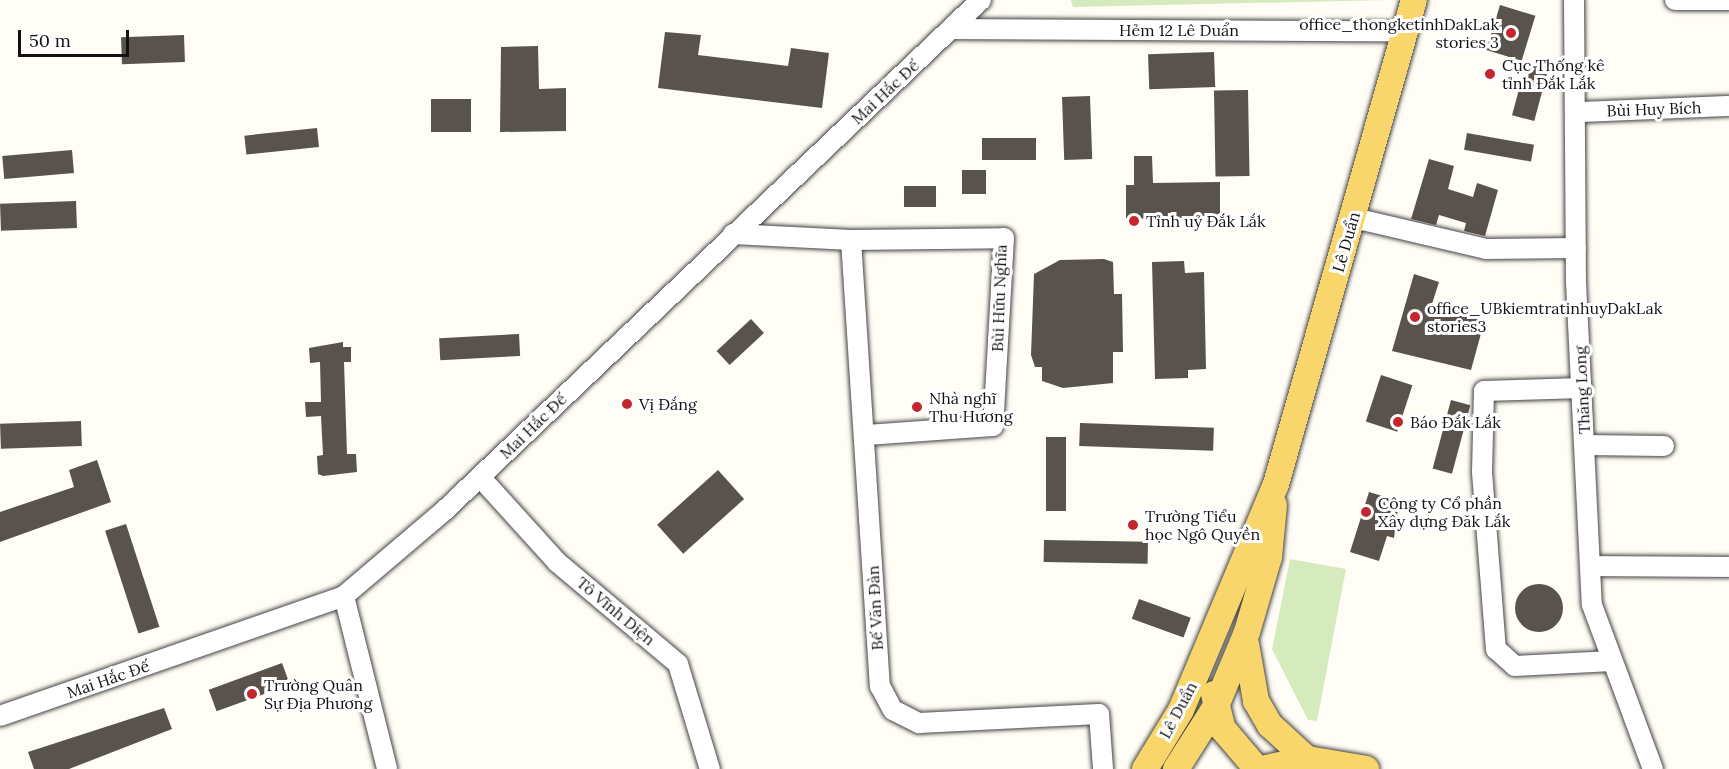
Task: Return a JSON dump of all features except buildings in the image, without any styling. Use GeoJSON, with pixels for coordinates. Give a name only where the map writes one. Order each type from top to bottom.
{"type":"FeatureCollection","features":[{"type":"Feature","properties":{"kind":"main road","name":"Lê Duẩn"},"geometry":{"type":"LineString","coordinates":[[1145,769],[1181,710],[1276,484],[1354,218],[1414,0]]}},
{"type":"Feature","properties":{"kind":"main road","name":"Lê Duẩn"},"geometry":{"type":"LineString","coordinates":[[1176,769],[1216,706],[1247,632],[1269,557],[1276,484]]}},
{"type":"Feature","properties":{"kind":"main road"},"geometry":{"type":"LineString","coordinates":[[1247,632],[1248,678],[1256,701],[1270,725],[1307,764]]}},
{"type":"Feature","properties":{"kind":"main road"},"geometry":{"type":"LineString","coordinates":[[1214,634],[1216,706],[1238,752],[1257,769]]}},
{"type":"Feature","properties":{"kind":"main road"},"geometry":{"type":"LineString","coordinates":[[1262,769],[1307,764],[1366,769]]}},
{"type":"Feature","properties":{"kind":"street","name":"Mai Hắc Đế"},"geometry":{"type":"LineString","coordinates":[[0,716],[344,596],[480,477],[981,0]]}},
{"type":"Feature","properties":{"kind":"street","name":"Thăng Long"},"geometry":{"type":"LineString","coordinates":[[1574,0],[1579,112],[1576,248],[1592,605],[1653,769]]}},
{"type":"Feature","properties":{"kind":"street"},"geometry":{"type":"LineString","coordinates":[[1675,0],[1729,0]]}},
{"type":"Feature","properties":{"kind":"street","name":"Hẻm 12 Lê Duẩn"},"geometry":{"type":"LineString","coordinates":[[952,29],[1405,31]]}},
{"type":"Feature","properties":{"kind":"street","name":"Bùi Huy Bích"},"geometry":{"type":"LineString","coordinates":[[1579,112],[1729,106]]}},
{"type":"Feature","properties":{"kind":"street"},"geometry":{"type":"LineString","coordinates":[[1354,218],[1486,249],[1576,248]]}},
{"type":"Feature","properties":{"kind":"street","name":"Bùi Hữu Nghĩa"},"geometry":{"type":"LineString","coordinates":[[733,234],[851,240],[1004,238],[993,426],[866,435]]}},
{"type":"Feature","properties":{"kind":"street","name":"Bế Văn Đàn"},"geometry":{"type":"LineString","coordinates":[[851,240],[866,435],[880,686],[893,710],[919,723],[1099,714],[1103,769]]}},
{"type":"Feature","properties":{"kind":"street"},"geometry":{"type":"LineString","coordinates":[[1582,388],[1484,391],[1482,472],[1496,649],[1515,666],[1612,661]]}},
{"type":"Feature","properties":{"kind":"street"},"geometry":{"type":"LineString","coordinates":[[1585,446],[1664,446]]}},
{"type":"Feature","properties":{"kind":"street","name":"Tô Vĩnh Diện"},"geometry":{"type":"LineString","coordinates":[[480,477],[557,562],[678,664],[710,769]]}},
{"type":"Feature","properties":{"kind":"street"},"geometry":{"type":"LineString","coordinates":[[1591,566],[1729,567]]}},
{"type":"Feature","properties":{"kind":"street"},"geometry":{"type":"LineString","coordinates":[[344,596],[387,769]]}},
{"type":"Feature","properties":{"kind":"green space"},"geometry":{"type":"Polygon","coordinates":[[[1071,0],[1389,0],[1073,7],[1071,0]]]}},
{"type":"Feature","properties":{"kind":"green space"},"geometry":{"type":"Polygon","coordinates":[[[1290,559],[1346,569],[1317,721],[1308,720],[1272,649],[1290,559]]]}},
{"type":"Feature","properties":{"kind":"place","name":"office_thongketinhDakLak stories 3"},"geometry":{"type":"Point","coordinates":[1511,33]}},
{"type":"Feature","properties":{"kind":"place","name":"Cục Thống kê tỉnh Đắk Lắk"},"geometry":{"type":"Point","coordinates":[1490,74]}},
{"type":"Feature","properties":{"kind":"place","name":"Tỉnh uỷ Đắk Lắk"},"geometry":{"type":"Point","coordinates":[1134,221]}},
{"type":"Feature","properties":{"kind":"place","name":"office_UBkiemtratinhuyDakLak stories3"},"geometry":{"type":"Point","coordinates":[1415,317]}},
{"type":"Feature","properties":{"kind":"place","name":"Vị Đắng"},"geometry":{"type":"Point","coordinates":[627,404]}},
{"type":"Feature","properties":{"kind":"place","name":"Nhà nghĩ Thu Hương"},"geometry":{"type":"Point","coordinates":[917,407]}},
{"type":"Feature","properties":{"kind":"place","name":"Báo Đắk Lắk"},"geometry":{"type":"Point","coordinates":[1398,422]}},
{"type":"Feature","properties":{"kind":"place","name":"Công ty Cổ phần Xây dựng Đăk Lắk"},"geometry":{"type":"Point","coordinates":[1366,512]}},
{"type":"Feature","properties":{"kind":"place","name":"Trường Tiểu học Ngô Quyền"},"geometry":{"type":"Point","coordinates":[1133,525]}},
{"type":"Feature","properties":{"kind":"place","name":"Trường Quân Sự Địa Phương"},"geometry":{"type":"Point","coordinates":[252,694]}}]}
